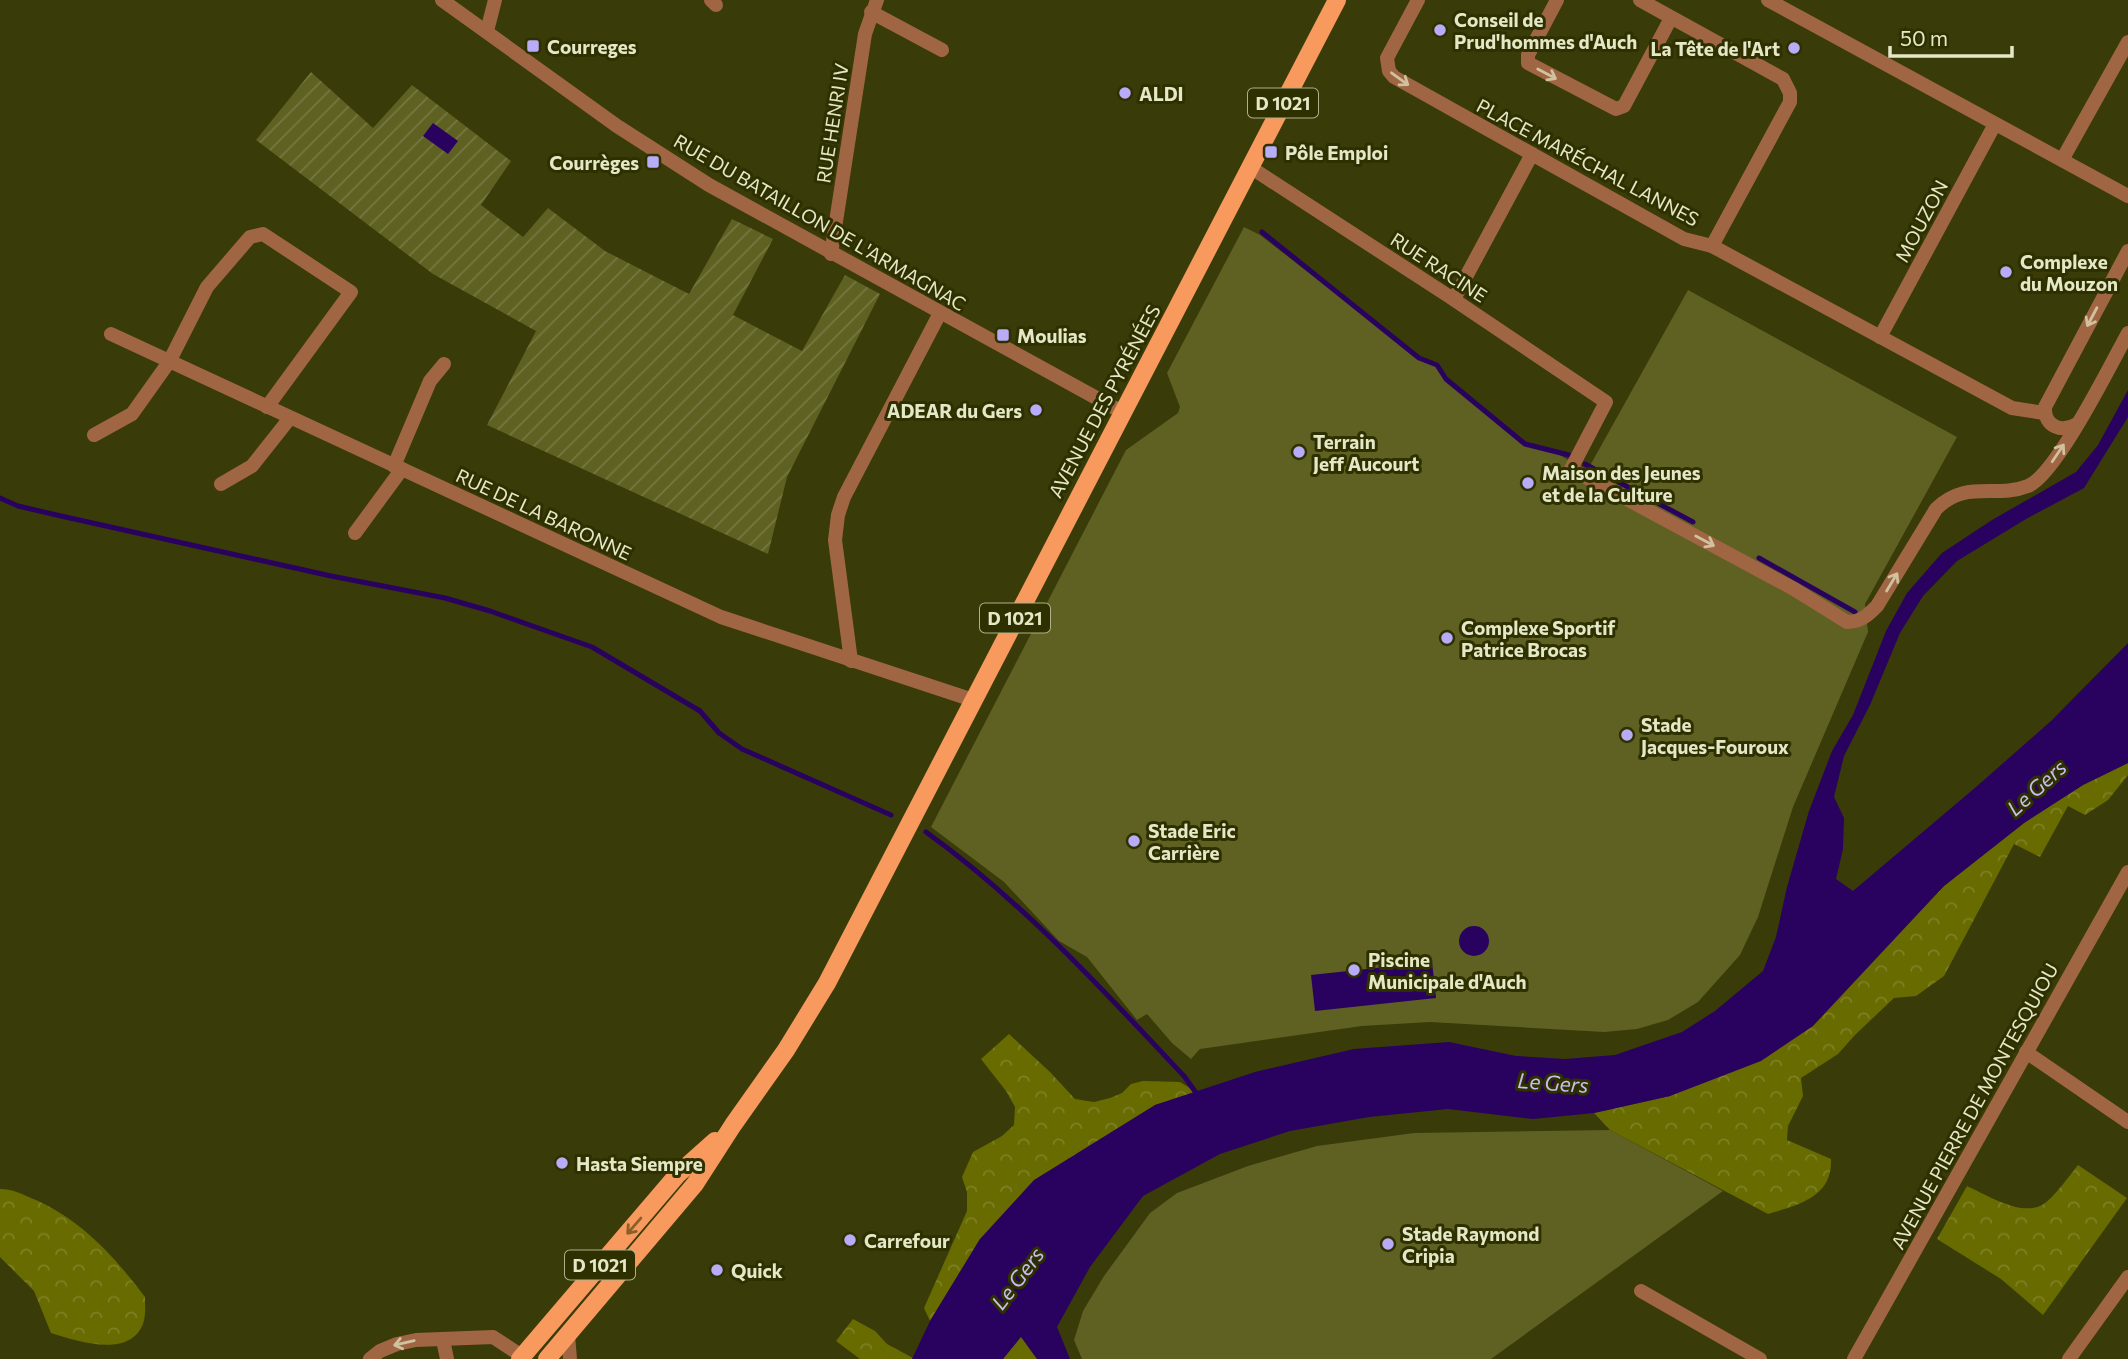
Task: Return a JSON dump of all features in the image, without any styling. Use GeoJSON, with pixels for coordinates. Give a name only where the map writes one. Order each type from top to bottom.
{"type":"FeatureCollection","features":[{"type":"Feature","properties":{"kind":"main road","name":"AVENUE DES PYRÉNÉES"},"geometry":{"type":"LineString","coordinates":[[733,1125],[786,1050],[827,983],[1337,0]]}},
{"type":"Feature","properties":{"kind":"main road","name":"D 1021"},"geometry":{"type":"LineString","coordinates":[[548,1359],[695,1184],[733,1125]]}},
{"type":"Feature","properties":{"kind":"main road","name":"D 1021"},"geometry":{"type":"LineString","coordinates":[[523,1358],[678,1174],[733,1125]]}},
{"type":"Feature","properties":{"kind":"street","name":"RUE DU BATAILLON DE L'ARMAGNAC"},"geometry":{"type":"LineString","coordinates":[[442,0],[617,126],[709,186],[1122,412]]}},
{"type":"Feature","properties":{"kind":"street"},"geometry":{"type":"LineString","coordinates":[[487,31],[495,0]]}},
{"type":"Feature","properties":{"kind":"street","name":"PLACE MARÉCHAL LANNES"},"geometry":{"type":"LineString","coordinates":[[1418,0],[1387,58],[1389,71],[1394,77],[1684,239],[1712,246],[1790,102],[1790,93],[1783,79],[1640,0]]}},
{"type":"Feature","properties":{"kind":"street"},"geometry":{"type":"LineString","coordinates":[[1557,0],[1528,55],[1528,63],[1611,108],[1624,106],[1671,18]]}},
{"type":"Feature","properties":{"kind":"street"},"geometry":{"type":"LineString","coordinates":[[1768,0],[2128,196]]}},
{"type":"Feature","properties":{"kind":"street"},"geometry":{"type":"LineString","coordinates":[[874,6],[942,50]]}},
{"type":"Feature","properties":{"kind":"street","name":"RUE HENRI IV"},"geometry":{"type":"LineString","coordinates":[[831,254],[865,34],[874,6]]}},
{"type":"Feature","properties":{"kind":"street"},"geometry":{"type":"LineString","coordinates":[[2062,160],[2128,42]]}},
{"type":"Feature","properties":{"kind":"street","name":"MOUZON"},"geometry":{"type":"LineString","coordinates":[[1880,337],[1995,124]]}},
{"type":"Feature","properties":{"kind":"street"},"geometry":{"type":"LineString","coordinates":[[1454,299],[1532,154]]}},
{"type":"Feature","properties":{"kind":"street","name":"RUE RACINE"},"geometry":{"type":"LineString","coordinates":[[1250,167],[1454,299],[1606,402],[1571,469],[1794,589],[1847,622],[1857,622],[1877,606],[1936,509],[1945,500],[1970,491],[2017,489],[2029,485],[2043,475],[2077,424]]}},
{"type":"Feature","properties":{"kind":"street"},"geometry":{"type":"LineString","coordinates":[[94,435],[132,414],[169,362],[207,287],[250,237],[263,234],[351,292],[267,407]]}},
{"type":"Feature","properties":{"kind":"street"},"geometry":{"type":"LineString","coordinates":[[1712,246],[2012,408],[2045,412]]}},
{"type":"Feature","properties":{"kind":"street"},"geometry":{"type":"LineString","coordinates":[[2127,256],[2047,401],[2045,412],[2052,425],[2069,429],[2077,424],[2128,333]]}},
{"type":"Feature","properties":{"kind":"street"},"geometry":{"type":"LineString","coordinates":[[851,661],[835,540],[838,514],[844,497],[940,313]]}},
{"type":"Feature","properties":{"kind":"street","name":"RUE DE LA BARONNE"},"geometry":{"type":"LineString","coordinates":[[111,334],[721,617],[972,700]]}},
{"type":"Feature","properties":{"kind":"street"},"geometry":{"type":"LineString","coordinates":[[355,533],[398,468],[430,381],[444,364]]}},
{"type":"Feature","properties":{"kind":"street"},"geometry":{"type":"LineString","coordinates":[[221,484],[252,466],[290,418]]}},
{"type":"Feature","properties":{"kind":"street","name":"AVENUE PIERRE DE MONTESQUIOU"},"geometry":{"type":"LineString","coordinates":[[1854,1359],[2128,872]]}},
{"type":"Feature","properties":{"kind":"street"},"geometry":{"type":"LineString","coordinates":[[2026,1052],[2128,1122]]}},
{"type":"Feature","properties":{"kind":"street"},"geometry":{"type":"LineString","coordinates":[[2069,1359],[2128,1277]]}},
{"type":"Feature","properties":{"kind":"street"},"geometry":{"type":"LineString","coordinates":[[1641,1291],[1760,1359]]}},
{"type":"Feature","properties":{"kind":"street"},"geometry":{"type":"LineString","coordinates":[[568,1335],[570,1359]]}},
{"type":"Feature","properties":{"kind":"street"},"geometry":{"type":"LineString","coordinates":[[370,1359],[380,1351],[416,1340],[493,1338],[523,1358]]}},
{"type":"Feature","properties":{"kind":"street"},"geometry":{"type":"LineString","coordinates":[[443,1340],[447,1359]]}},
{"type":"Feature","properties":{"kind":"shaded area"},"geometry":{"type":"Polygon","coordinates":[[[311,72],[373,128],[412,85],[511,161],[481,205],[523,237],[548,208],[605,251],[689,294],[732,219],[773,239],[733,315],[802,351],[845,275],[880,294],[787,477],[768,554],[487,425],[536,331],[433,274],[256,140],[311,72]]]}},
{"type":"Feature","properties":{"kind":"shaded area","name":"Complexe Sportif Patrice Brocas"},"geometry":{"type":"Polygon","coordinates":[[[1244,227],[1260,235],[1420,359],[1435,366],[1445,381],[1525,446],[1558,454],[1587,471],[1688,290],[1957,437],[1865,604],[1868,632],[1793,807],[1758,917],[1740,955],[1698,1002],[1668,1020],[1637,1029],[1604,1032],[1430,1022],[1362,1026],[1200,1049],[1191,1059],[1172,1043],[1147,1014],[1137,1020],[1087,957],[1059,941],[1004,882],[931,827],[1126,450],[1178,413],[1180,407],[1167,373],[1244,227]]]}},
{"type":"Feature","properties":{"kind":"shaded area","name":"Stade Raymond Cripia"},"geometry":{"type":"Polygon","coordinates":[[[1610,1130],[1723,1191],[1491,1359],[1082,1359],[1074,1340],[1083,1311],[1104,1276],[1150,1213],[1177,1193],[1248,1166],[1317,1146],[1414,1133],[1610,1130]]]}},
{"type":"Feature","properties":{"kind":"green space"},"geometry":{"type":"Polygon","coordinates":[[[2128,763],[2128,775],[2108,800],[2085,815],[2068,806],[2040,857],[2014,844],[1944,976],[1916,996],[1894,998],[1838,1054],[1801,1078],[1803,1096],[1788,1126],[1787,1140],[1831,1159],[1826,1182],[1820,1191],[1802,1203],[1768,1214],[1610,1130],[1594,1113],[1670,1096],[1881,951],[1944,886],[2024,823],[2083,785],[2128,763]]]}},
{"type":"Feature","properties":{"kind":"green space"},"geometry":{"type":"Polygon","coordinates":[[[1009,1034],[1075,1099],[1094,1102],[1110,1098],[1122,1093],[1131,1084],[1143,1081],[1180,1082],[1196,1092],[1155,1105],[980,1239],[930,1321],[924,1308],[967,1211],[967,1192],[962,1177],[973,1152],[1002,1136],[1014,1125],[1015,1107],[981,1059],[1009,1034]]]}},
{"type":"Feature","properties":{"kind":"green space"},"geometry":{"type":"Polygon","coordinates":[[[2078,1165],[2127,1198],[2043,1315],[2001,1279],[1937,1239],[1967,1186],[2006,1204],[2036,1207],[2053,1196],[2078,1165]]]}},
{"type":"Feature","properties":{"kind":"green space"},"geometry":{"type":"Polygon","coordinates":[[[0,1189],[16,1192],[49,1206],[80,1227],[108,1253],[145,1297],[144,1321],[136,1335],[126,1341],[102,1345],[51,1333],[34,1291],[0,1257],[0,1189]]]}},
{"type":"Feature","properties":{"kind":"green space"},"geometry":{"type":"Polygon","coordinates":[[[853,1319],[875,1331],[887,1344],[913,1358],[860,1359],[836,1341],[853,1319]]]}},
{"type":"Feature","properties":{"kind":"green space"},"geometry":{"type":"Polygon","coordinates":[[[1021,1336],[1037,1359],[1003,1359],[1021,1336]]]}},
{"type":"Feature","properties":{"kind":"water"},"geometry":{"type":"Polygon","coordinates":[[[433,123],[458,141],[448,154],[423,136],[433,123]]]}},
{"type":"Feature","properties":{"kind":"water","name":"Le Gers"},"geometry":{"type":"Polygon","coordinates":[[[2128,390],[2128,417],[2084,488],[1957,561],[1923,596],[1900,633],[1870,705],[1844,756],[1834,797],[1844,818],[1843,849],[1836,879],[1853,891],[2051,721],[2128,643],[2128,763],[2083,785],[2024,823],[1944,886],[1813,1026],[1761,1061],[1670,1096],[1594,1113],[1533,1119],[1448,1109],[1369,1117],[1290,1131],[1220,1154],[1143,1196],[1090,1267],[1057,1327],[1070,1359],[1037,1359],[1021,1337],[1003,1359],[912,1359],[930,1321],[980,1239],[1034,1180],[1155,1105],[1255,1072],[1354,1049],[1449,1042],[1516,1056],[1565,1059],[1615,1055],[1682,1032],[1715,1011],[1763,971],[1776,937],[1809,811],[1832,751],[1853,715],[1886,631],[1907,593],[1942,553],[1992,520],[2076,472],[2098,445],[2128,390]]]}},
{"type":"Feature","properties":{"kind":"water"},"geometry":{"type":"Polygon","coordinates":[[[1474,926],[1480,927],[1488,935],[1488,947],[1480,955],[1474,956],[1468,955],[1460,947],[1459,941],[1460,935],[1468,927],[1474,926]]]}},
{"type":"Feature","properties":{"kind":"water"},"geometry":{"type":"Polygon","coordinates":[[[1432,962],[1436,998],[1315,1011],[1311,975],[1432,962]]]}},
{"type":"Feature","properties":{"kind":"waterway"},"geometry":{"type":"LineString","coordinates":[[1262,232],[1419,358],[1437,365],[1446,379],[1525,444],[1569,455]]}},
{"type":"Feature","properties":{"kind":"waterway"},"geometry":{"type":"LineString","coordinates":[[1585,464],[1693,522]]}},
{"type":"Feature","properties":{"kind":"waterway"},"geometry":{"type":"LineString","coordinates":[[0,498],[18,506],[61,516],[331,576],[445,598],[592,647],[700,711],[719,733],[742,749],[891,815]]}},
{"type":"Feature","properties":{"kind":"waterway"},"geometry":{"type":"LineString","coordinates":[[1759,558],[1855,612]]}},
{"type":"Feature","properties":{"kind":"waterway"},"geometry":{"type":"LineString","coordinates":[[926,832],[995,887],[1061,948],[1184,1076],[1199,1097]]}},
{"type":"Feature","properties":{"kind":"place","name":"Conseil de Prud'hommes d'Auch"},"geometry":{"type":"Point","coordinates":[1440,30]}},
{"type":"Feature","properties":{"kind":"place","name":"Courreges"},"geometry":{"type":"Point","coordinates":[533,46]}},
{"type":"Feature","properties":{"kind":"place","name":"La Tête de l'Art"},"geometry":{"type":"Point","coordinates":[1794,48]}},
{"type":"Feature","properties":{"kind":"place","name":"ALDI"},"geometry":{"type":"Point","coordinates":[1125,93]}},
{"type":"Feature","properties":{"kind":"place","name":"Pôle Emploi"},"geometry":{"type":"Point","coordinates":[1271,152]}},
{"type":"Feature","properties":{"kind":"place","name":"Courrèges"},"geometry":{"type":"Point","coordinates":[653,162]}},
{"type":"Feature","properties":{"kind":"place","name":"Complexe du Mouzon"},"geometry":{"type":"Point","coordinates":[2006,272]}},
{"type":"Feature","properties":{"kind":"place","name":"Moulias"},"geometry":{"type":"Point","coordinates":[1003,335]}},
{"type":"Feature","properties":{"kind":"place","name":"ADEAR du Gers"},"geometry":{"type":"Point","coordinates":[1036,410]}},
{"type":"Feature","properties":{"kind":"place","name":"Terrain Jeff Aucourt"},"geometry":{"type":"Point","coordinates":[1299,452]}},
{"type":"Feature","properties":{"kind":"place","name":"Maison des Jeunes et de la Culture"},"geometry":{"type":"Point","coordinates":[1528,483]}},
{"type":"Feature","properties":{"kind":"place","name":"Complexe Sportif Patrice Brocas"},"geometry":{"type":"Point","coordinates":[1447,638]}},
{"type":"Feature","properties":{"kind":"place","name":"Stade Jacques-Fouroux"},"geometry":{"type":"Point","coordinates":[1627,735]}},
{"type":"Feature","properties":{"kind":"place","name":"Stade Eric Carrière"},"geometry":{"type":"Point","coordinates":[1134,841]}},
{"type":"Feature","properties":{"kind":"place","name":"Piscine Municipale d'Auch"},"geometry":{"type":"Point","coordinates":[1354,970]}},
{"type":"Feature","properties":{"kind":"place","name":"Hasta Siempre"},"geometry":{"type":"Point","coordinates":[562,1163]}},
{"type":"Feature","properties":{"kind":"place","name":"Carrefour"},"geometry":{"type":"Point","coordinates":[850,1240]}},
{"type":"Feature","properties":{"kind":"place","name":"Stade Raymond Cripia"},"geometry":{"type":"Point","coordinates":[1388,1244]}},
{"type":"Feature","properties":{"kind":"place","name":"Quick"},"geometry":{"type":"Point","coordinates":[717,1270]}}]}
